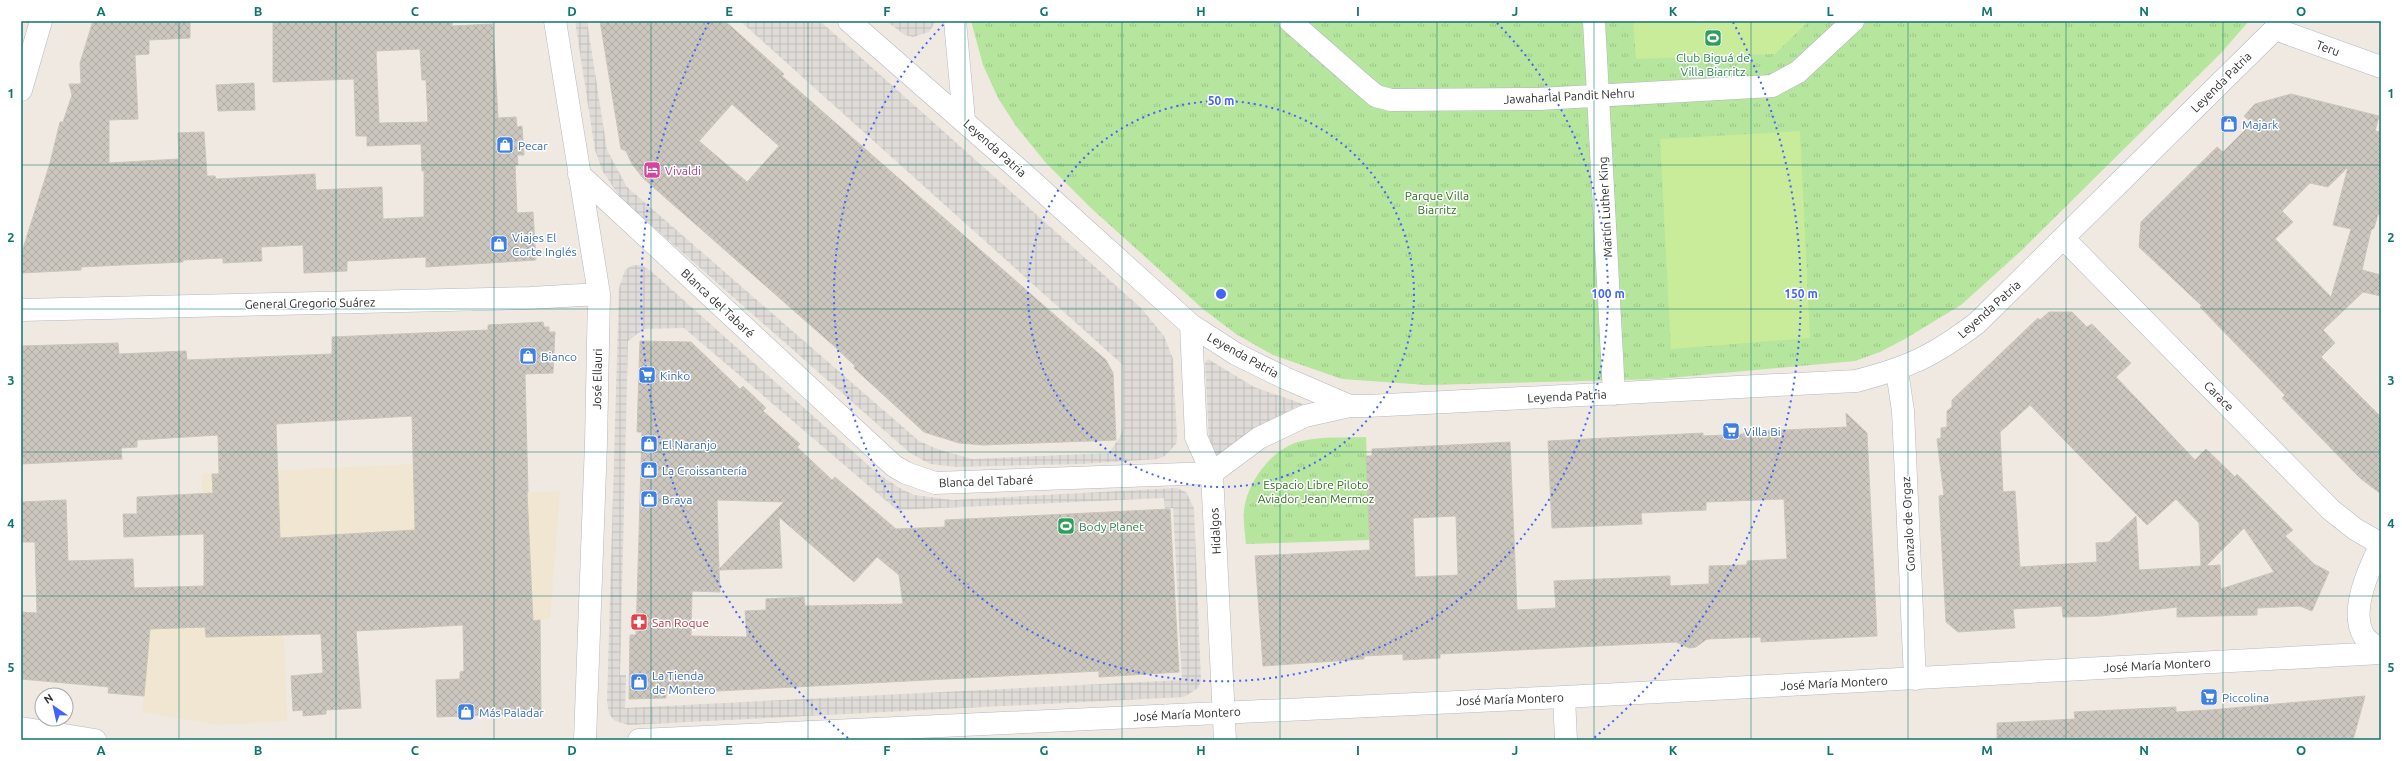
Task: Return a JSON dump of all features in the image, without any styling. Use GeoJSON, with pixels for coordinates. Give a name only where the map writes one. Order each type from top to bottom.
{"type":"FeatureCollection","features":[{"type":"Feature","properties":{"kind":"street"},"geometry":{"type":"LineString","coordinates":[[21,90],[41,21]]}},
{"type":"Feature","properties":{"kind":"street","name":"José Ellauri"},"geometry":{"type":"LineString","coordinates":[[555,21],[598,294],[596,450],[585,740]]}},
{"type":"Feature","properties":{"kind":"street","name":"Leyenda Patria"},"geometry":{"type":"LineString","coordinates":[[849,21],[964,120],[1192,326],[1236,354],[1285,378],[1350,406],[1856,381],[1897,371],[1946,347],[1977,323],[2277,25]]}},
{"type":"Feature","properties":{"kind":"street"},"geometry":{"type":"LineString","coordinates":[[955,21],[964,120]]}},
{"type":"Feature","properties":{"kind":"street","name":"Jawaharlal Pandit Nehru"},"geometry":{"type":"LineString","coordinates":[[1290,21],[1376,96],[1391,100],[1539,100],[1600,95],[1772,86],[1798,72],[1853,21]]}},
{"type":"Feature","properties":{"kind":"street","name":"Martín Luther King"},"geometry":{"type":"LineString","coordinates":[[1594,21],[1600,95],[1614,394]]}},
{"type":"Feature","properties":{"kind":"street","name":"Teru"},"geometry":{"type":"LineString","coordinates":[[2277,25],[2381,67]]}},
{"type":"Feature","properties":{"kind":"street","name":"Blanca del Tabaré"},"geometry":{"type":"LineString","coordinates":[[579,174],[888,460],[906,473],[935,483],[1212,473]]}},
{"type":"Feature","properties":{"kind":"street","name":"Carace"},"geometry":{"type":"LineString","coordinates":[[2063,238],[2331,510],[2381,544]]}},
{"type":"Feature","properties":{"kind":"street","name":"General Gregorio Suárez"},"geometry":{"type":"LineString","coordinates":[[21,310],[530,298],[598,294]]}},
{"type":"Feature","properties":{"kind":"street","name":"Hidalgos"},"geometry":{"type":"LineString","coordinates":[[1192,326],[1196,437],[1212,473],[1225,740]]}},
{"type":"Feature","properties":{"kind":"street","name":"Gonzalo de Orgaz"},"geometry":{"type":"LineString","coordinates":[[1897,371],[1903,411],[1914,679]]}},
{"type":"Feature","properties":{"kind":"street"},"geometry":{"type":"LineString","coordinates":[[1212,473],[1258,438],[1305,416],[1350,406]]}},
{"type":"Feature","properties":{"kind":"street","name":"José María Montero"},"geometry":{"type":"LineString","coordinates":[[2381,544],[2367,574],[2358,612],[2359,624],[2365,638],[2381,652]]}},
{"type":"Feature","properties":{"kind":"street","name":"José María Montero"},"geometry":{"type":"LineString","coordinates":[[640,740],[875,734],[1224,712],[1564,697],[1914,679],[2381,652]]}},
{"type":"Feature","properties":{"kind":"street"},"geometry":{"type":"LineString","coordinates":[[1564,697],[1566,740]]}},
{"type":"Feature","properties":{"kind":"street"},"geometry":{"type":"LineString","coordinates":[[21,728],[95,740]]}},
{"type":"Feature","properties":{"kind":"shaded area"},"geometry":{"type":"Polygon","coordinates":[[[575,21],[587,21],[607,150],[627,187],[919,441],[940,450],[972,459],[1109,453],[1120,437],[1123,428],[1123,365],[740,21],[820,21],[1141,308],[1164,336],[1173,359],[1177,438],[1176,444],[1165,456],[1158,459],[1080,464],[956,467],[930,464],[910,453],[624,201],[615,190],[602,170],[595,150],[575,21]]]}},
{"type":"Feature","properties":{"kind":"shaded area"},"geometry":{"type":"Polygon","coordinates":[[[886,21],[936,21],[929,32],[913,37],[905,35],[886,21]]]}},
{"type":"Feature","properties":{"kind":"shaded area"},"geometry":{"type":"Polygon","coordinates":[[[633,265],[641,265],[651,271],[878,474],[903,490],[915,495],[952,500],[1177,488],[1186,492],[1194,508],[1201,681],[1198,688],[1184,697],[629,725],[615,721],[609,714],[607,701],[619,288],[625,270],[633,265]],[[684,328],[644,329],[628,341],[620,675],[626,675],[625,708],[1182,680],[1173,508],[1165,509],[1164,498],[897,510],[684,328]]]}},
{"type":"Feature","properties":{"kind":"shaded area"},"geometry":{"type":"Polygon","coordinates":[[[1208,359],[1254,387],[1303,404],[1268,421],[1224,455],[1217,455],[1213,453],[1209,441],[1205,362],[1208,359]]]}},
{"type":"Feature","properties":{"kind":"shaded area"},"geometry":{"type":"Polygon","coordinates":[[[413,464],[414,499],[560,491],[550,619],[284,635],[287,721],[218,725],[142,712],[154,588],[204,586],[202,474],[413,464]]]}},
{"type":"Feature","properties":{"kind":"green space","name":"Parque Villa Biarritz"},"geometry":{"type":"Polygon","coordinates":[[[971,21],[2249,21],[2221,53],[2022,250],[1961,305],[1880,352],[1855,361],[1658,379],[1427,385],[1342,379],[1273,355],[1236,334],[1203,309],[1091,208],[1046,163],[1016,126],[998,98],[983,65],[971,21]]]}},
{"type":"Feature","properties":{"kind":"green space","name":"Club Biguá de Villa Biarritz"},"geometry":{"type":"Polygon","coordinates":[[[1633,21],[1809,21],[1775,54],[1636,59],[1633,21]]]}},
{"type":"Feature","properties":{"kind":"green space"},"geometry":{"type":"Polygon","coordinates":[[[1800,131],[1810,338],[1671,349],[1660,139],[1800,131]]]}},
{"type":"Feature","properties":{"kind":"green space","name":"Espacio Libre Piloto Aviador Jean Mermoz"},"geometry":{"type":"Polygon","coordinates":[[[1366,437],[1370,540],[1246,544],[1244,510],[1246,499],[1256,477],[1272,458],[1281,450],[1291,445],[1310,439],[1366,437]]]}},
{"type":"Feature","properties":{"kind":"building"},"geometry":{"type":"Polygon","coordinates":[[[93,21],[190,21],[190,38],[149,40],[149,54],[135,55],[138,119],[109,120],[109,163],[179,159],[178,133],[204,132],[207,176],[215,176],[216,179],[315,174],[316,190],[382,187],[383,219],[424,217],[424,171],[422,171],[421,144],[367,146],[367,136],[356,136],[354,79],[273,82],[273,21],[452,21],[452,26],[493,24],[498,118],[516,117],[517,127],[522,126],[524,155],[517,155],[518,165],[515,165],[517,213],[533,212],[536,260],[426,267],[426,257],[347,261],[347,271],[304,273],[303,245],[261,247],[262,261],[223,263],[223,258],[183,260],[183,262],[81,267],[81,270],[21,273],[21,255],[50,163],[60,122],[63,122],[72,95],[69,84],[81,84],[80,63],[93,21]],[[420,49],[376,51],[379,123],[428,122],[426,80],[422,80],[420,49]]]}},
{"type":"Feature","properties":{"kind":"building"},"geometry":{"type":"Polygon","coordinates":[[[600,21],[725,21],[784,74],[782,76],[1106,360],[1113,373],[1116,440],[983,445],[959,443],[924,432],[854,368],[855,366],[834,346],[643,178],[632,164],[626,151],[621,149],[600,21]],[[732,104],[699,141],[747,182],[779,146],[732,104]]]}},
{"type":"Feature","properties":{"kind":"building"},"geometry":{"type":"Polygon","coordinates":[[[254,83],[255,110],[218,111],[216,85],[254,83]]]}},
{"type":"Feature","properties":{"kind":"building"},"geometry":{"type":"Polygon","coordinates":[[[2291,94],[2379,116],[2375,131],[2381,132],[2381,215],[2378,214],[2374,228],[2371,230],[2362,270],[2381,275],[2381,296],[2363,292],[2323,330],[2335,343],[2321,357],[2381,417],[2381,494],[2360,478],[2282,398],[2285,395],[2200,307],[2202,306],[2139,247],[2141,222],[2217,147],[2223,152],[2252,123],[2244,116],[2255,104],[2291,94]],[[2348,167],[2328,187],[2310,183],[2282,211],[2293,222],[2275,239],[2331,297],[2351,229],[2333,225],[2348,167]]]}},
{"type":"Feature","properties":{"kind":"building"},"geometry":{"type":"Polygon","coordinates":[[[2049,312],[2072,312],[2087,327],[2092,324],[2131,363],[2116,377],[2195,460],[2206,449],[2235,477],[2237,474],[2293,530],[2285,536],[2314,564],[2329,572],[2312,611],[2300,606],[2257,608],[2257,615],[2177,617],[2177,607],[2101,616],[2063,617],[2062,606],[2013,609],[2015,628],[1958,632],[1946,622],[1939,496],[1944,495],[1937,439],[1941,438],[1941,428],[1947,427],[1947,411],[1952,407],[1952,400],[2038,318],[2040,320],[2049,312]],[[2030,405],[2000,432],[2003,492],[2015,491],[2020,567],[2097,562],[2096,543],[2109,542],[2136,516],[2139,570],[2201,566],[2199,523],[2176,499],[2147,525],[2030,405]],[[2244,528],[2206,566],[2220,565],[2221,589],[2274,572],[2244,528]]]}},
{"type":"Feature","properties":{"kind":"building"},"geometry":{"type":"Polygon","coordinates":[[[543,322],[544,327],[549,327],[549,332],[555,332],[553,373],[525,374],[527,492],[533,621],[540,620],[541,713],[437,717],[436,680],[460,679],[460,672],[464,671],[463,625],[356,631],[361,708],[326,710],[326,714],[303,716],[303,710],[293,711],[291,676],[323,673],[321,634],[206,637],[205,627],[150,629],[144,696],[108,693],[109,687],[21,679],[21,612],[37,613],[35,542],[21,542],[21,502],[66,500],[68,561],[133,559],[134,588],[204,586],[204,534],[124,537],[123,514],[137,514],[137,497],[213,493],[212,474],[219,474],[218,435],[137,440],[137,447],[121,448],[122,459],[21,464],[21,346],[118,343],[119,354],[186,351],[187,360],[332,354],[332,337],[488,330],[488,325],[543,322]],[[412,416],[276,424],[280,538],[415,530],[412,416]]]}},
{"type":"Feature","properties":{"kind":"building"},"geometry":{"type":"Polygon","coordinates":[[[640,341],[691,342],[740,389],[743,386],[766,408],[763,411],[800,444],[797,447],[832,480],[835,477],[896,529],[945,527],[945,520],[1170,509],[1179,672],[1099,677],[1099,671],[718,691],[666,691],[666,698],[629,699],[630,635],[636,635],[642,432],[637,432],[640,341]],[[717,500],[719,569],[784,502],[717,500]],[[779,517],[782,568],[719,570],[720,592],[692,591],[691,636],[747,637],[745,611],[766,610],[766,599],[804,597],[805,606],[903,604],[899,575],[877,557],[854,582],[779,517]]]}},
{"type":"Feature","properties":{"kind":"building"},"geometry":{"type":"Polygon","coordinates":[[[1846,413],[1867,433],[1877,636],[1761,642],[1761,637],[1707,639],[1696,647],[1689,648],[1676,642],[1440,654],[1440,658],[1403,660],[1403,654],[1364,656],[1364,659],[1263,666],[1255,556],[1370,550],[1366,456],[1372,456],[1372,449],[1510,442],[1517,610],[1556,608],[1554,581],[1670,576],[1670,586],[1709,584],[1709,566],[1747,565],[1747,561],[1787,559],[1784,499],[1706,502],[1706,510],[1641,513],[1642,524],[1552,528],[1548,441],[1703,433],[1703,436],[1744,434],[1744,432],[1847,427],[1846,413]],[[1456,516],[1413,518],[1415,577],[1458,575],[1456,516]]]}},
{"type":"Feature","properties":{"kind":"building"},"geometry":{"type":"Polygon","coordinates":[[[2365,696],[2353,740],[1997,740],[1997,723],[2075,719],[2074,712],[2176,707],[2176,712],[2365,696]]]}},
{"type":"Feature","properties":{"kind":"place","name":"Club Biguá de Villa Biarritz"},"geometry":{"type":"Point","coordinates":[1713,38]}},
{"type":"Feature","properties":{"kind":"place","name":"Majark"},"geometry":{"type":"Point","coordinates":[2229,124]}},
{"type":"Feature","properties":{"kind":"place","name":"Pecar"},"geometry":{"type":"Point","coordinates":[505,145]}},
{"type":"Feature","properties":{"kind":"place","name":"Vivaldi"},"geometry":{"type":"Point","coordinates":[652,170]}},
{"type":"Feature","properties":{"kind":"place","name":"Viajes El Corte Inglés"},"geometry":{"type":"Point","coordinates":[499,244]}},
{"type":"Feature","properties":{"kind":"place","name":"Bianco"},"geometry":{"type":"Point","coordinates":[528,356]}},
{"type":"Feature","properties":{"kind":"place","name":"Kinko"},"geometry":{"type":"Point","coordinates":[647,375]}},
{"type":"Feature","properties":{"kind":"place","name":"Villa Bi"},"geometry":{"type":"Point","coordinates":[1731,431]}},
{"type":"Feature","properties":{"kind":"place","name":"El Naranjo"},"geometry":{"type":"Point","coordinates":[649,444]}},
{"type":"Feature","properties":{"kind":"place","name":"La Croissantería"},"geometry":{"type":"Point","coordinates":[649,470]}},
{"type":"Feature","properties":{"kind":"place","name":"Brava"},"geometry":{"type":"Point","coordinates":[649,499]}},
{"type":"Feature","properties":{"kind":"place","name":"Body Planet"},"geometry":{"type":"Point","coordinates":[1066,526]}},
{"type":"Feature","properties":{"kind":"place","name":"San Roque"},"geometry":{"type":"Point","coordinates":[639,622]}},
{"type":"Feature","properties":{"kind":"place","name":"La Tienda de Montero"},"geometry":{"type":"Point","coordinates":[639,682]}},
{"type":"Feature","properties":{"kind":"place","name":"Piccolina"},"geometry":{"type":"Point","coordinates":[2209,697]}},
{"type":"Feature","properties":{"kind":"place","name":"Más Paladar"},"geometry":{"type":"Point","coordinates":[466,712]}}]}
